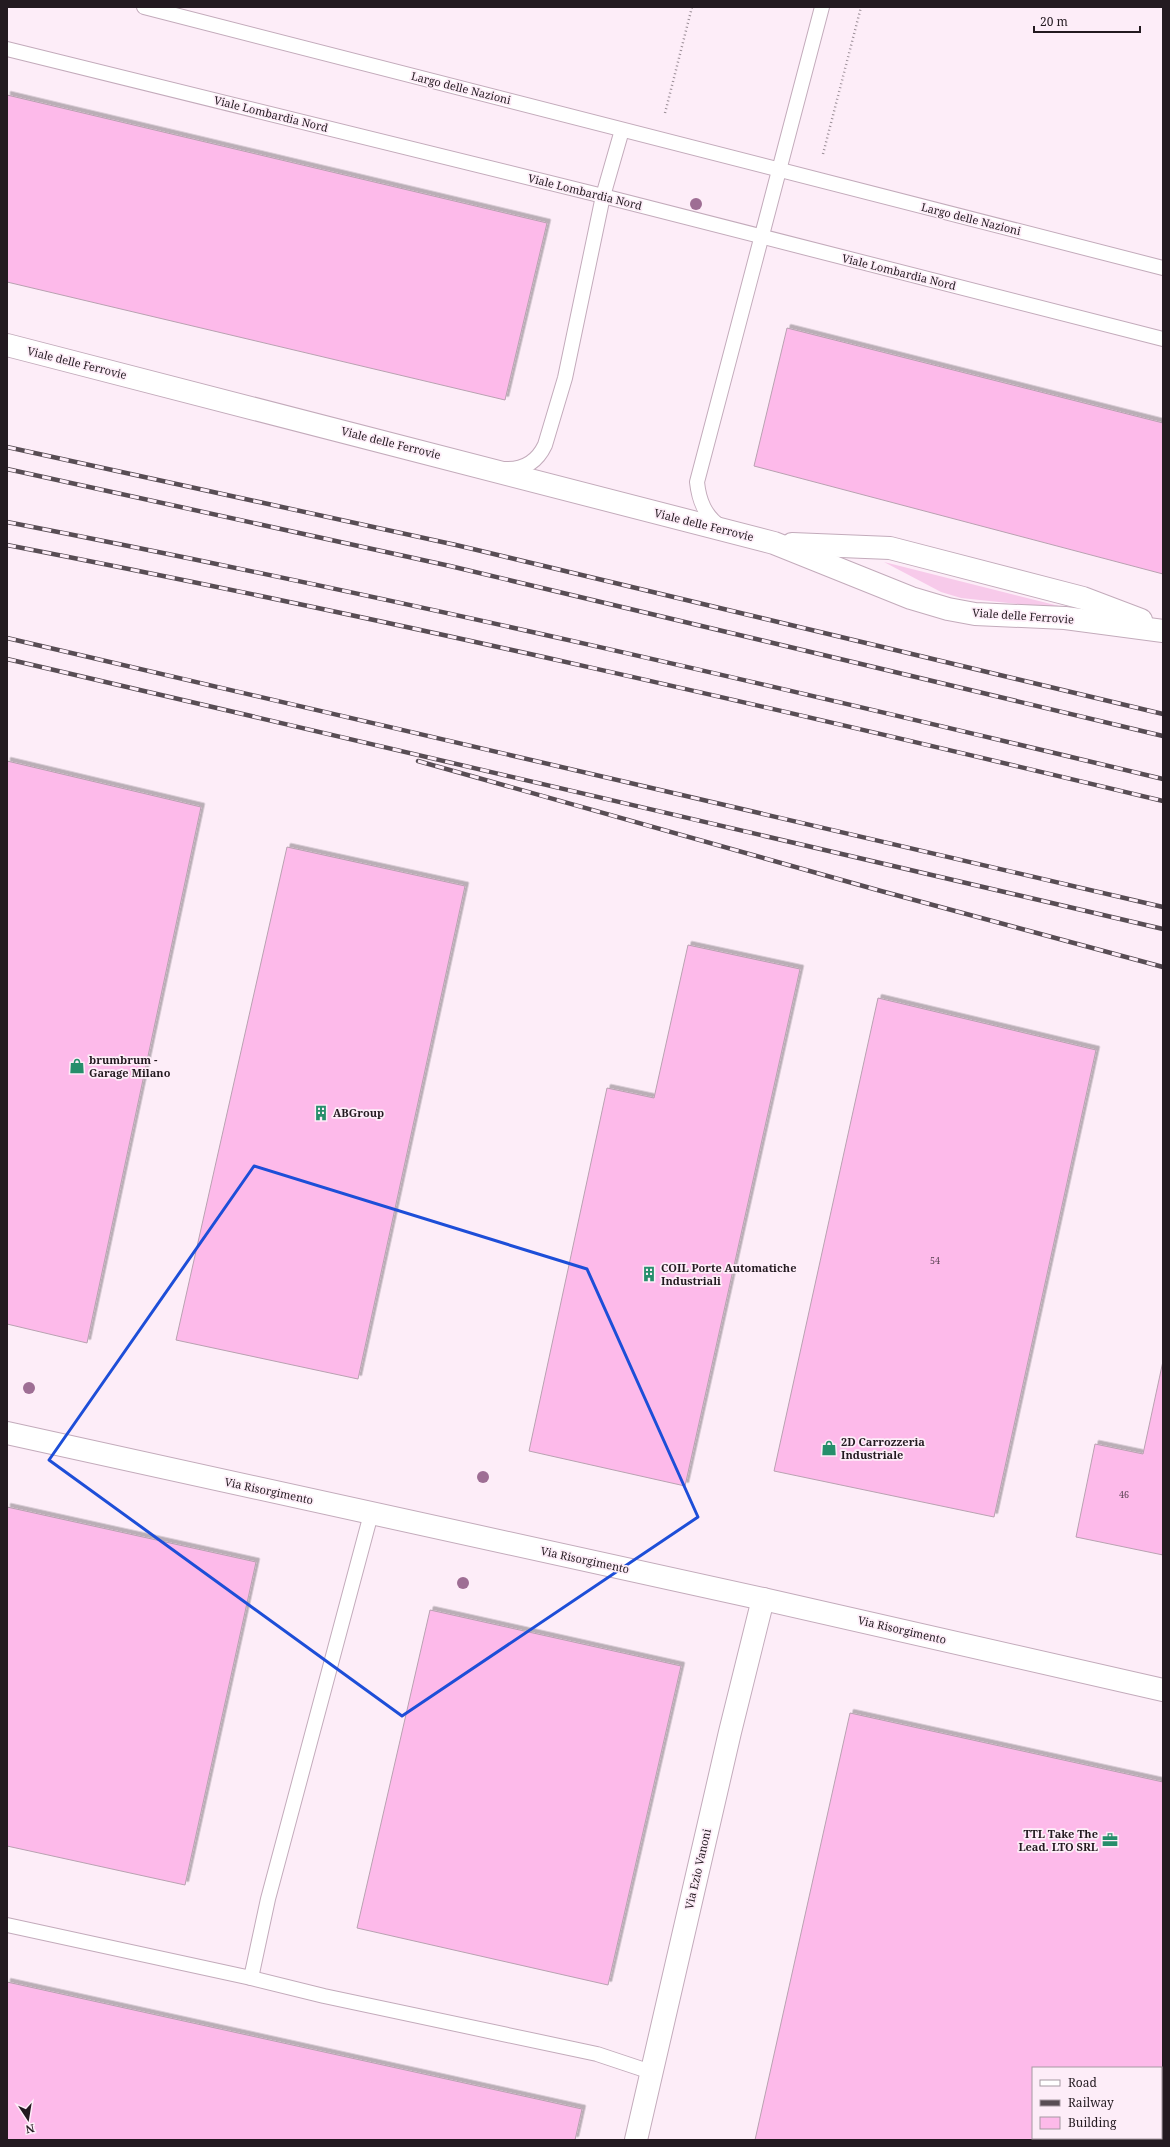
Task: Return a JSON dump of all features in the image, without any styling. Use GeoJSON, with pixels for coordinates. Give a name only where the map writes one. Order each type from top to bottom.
{"type":"FeatureCollection","features":[{"type":"Feature","properties":{"kind":"street","name":"Viale delle Ferrovie"},"geometry":{"type":"LineString","coordinates":[[7,345],[774,543],[911,598],[948,609],[975,614],[1065,618],[1163,630]]}},
{"type":"Feature","properties":{"kind":"street","name":"Viale delle Ferrovie"},"geometry":{"type":"LineString","coordinates":[[774,543],[890,548],[1083,598],[1163,630]]}},
{"type":"Feature","properties":{"kind":"street","name":"Via Risorgimento"},"geometry":{"type":"LineString","coordinates":[[7,1433],[763,1599],[1163,1690]]}},
{"type":"Feature","properties":{"kind":"street","name":"Via Ezio Vanoni"},"geometry":{"type":"LineString","coordinates":[[636,2140],[730,1732],[763,1599]]}},
{"type":"Feature","properties":{"kind":"lane","name":"Largo delle Nazioni"},"geometry":{"type":"LineString","coordinates":[[144,7],[1163,268]]}},
{"type":"Feature","properties":{"kind":"lane"},"geometry":{"type":"LineString","coordinates":[[728,532],[714,523],[707,514],[698,495],[697,482],[760,237],[822,7]]}},
{"type":"Feature","properties":{"kind":"lane","name":"Viale Lombardia Nord"},"geometry":{"type":"LineString","coordinates":[[7,49],[603,196],[1163,339]]}},
{"type":"Feature","properties":{"kind":"lane"},"geometry":{"type":"LineString","coordinates":[[491,469],[511,469],[524,467],[541,454],[545,445],[565,378],[603,196],[622,130]]}},
{"type":"Feature","properties":{"kind":"lane"},"geometry":{"type":"LineString","coordinates":[[251,1978],[268,1899],[371,1514]]}},
{"type":"Feature","properties":{"kind":"lane"},"geometry":{"type":"LineString","coordinates":[[7,1925],[251,1978],[324,1996],[597,2054],[651,2072]]}},
{"type":"Feature","properties":{"kind":"path"},"geometry":{"type":"LineString","coordinates":[[659,139],[692,7]]}},
{"type":"Feature","properties":{"kind":"path"},"geometry":{"type":"LineString","coordinates":[[817,180],[861,7]]}},
{"type":"Feature","properties":{"kind":"highlighted area"},"geometry":{"type":"Polygon","coordinates":[[[254,1166],[587,1269],[698,1517],[402,1716],[49,1460],[254,1166]]]}},
{"type":"Feature","properties":{"kind":"shaded area"},"geometry":{"type":"Polygon","coordinates":[[[884,562],[1075,610],[961,598],[941,592],[884,562]]]}},
{"type":"Feature","properties":{"kind":"building"},"geometry":{"type":"Polygon","coordinates":[[[7,95],[547,223],[505,400],[7,282],[7,95]]]}},
{"type":"Feature","properties":{"kind":"building"},"geometry":{"type":"Polygon","coordinates":[[[787,328],[1163,423],[1163,574],[754,466],[787,328]]]}},
{"type":"Feature","properties":{"kind":"building","name":"brumbrum - Garage Milano"},"geometry":{"type":"Polygon","coordinates":[[[7,761],[201,807],[87,1343],[7,1324],[7,761]]]}},
{"type":"Feature","properties":{"kind":"building","name":"ABGroup"},"geometry":{"type":"Polygon","coordinates":[[[287,847],[465,886],[358,1379],[176,1340],[287,847]]]}},
{"type":"Feature","properties":{"kind":"building","name":"COIL Porte Automatiche Industriali"},"geometry":{"type":"Polygon","coordinates":[[[688,945],[800,969],[685,1486],[529,1451],[607,1088],[654,1098],[688,945]]]}},
{"type":"Feature","properties":{"kind":"building"},"geometry":{"type":"Polygon","coordinates":[[[878,998],[1096,1050],[994,1517],[774,1471],[878,998]]]}},
{"type":"Feature","properties":{"kind":"building"},"geometry":{"type":"Polygon","coordinates":[[[1163,1361],[1163,1555],[1076,1537],[1095,1444],[1143,1454],[1163,1361]]]}},
{"type":"Feature","properties":{"kind":"building"},"geometry":{"type":"Polygon","coordinates":[[[7,1507],[256,1562],[185,1885],[7,1846],[7,1507]]]}},
{"type":"Feature","properties":{"kind":"building"},"geometry":{"type":"Polygon","coordinates":[[[430,1610],[681,1666],[608,1985],[357,1928],[430,1610]]]}},
{"type":"Feature","properties":{"kind":"building"},"geometry":{"type":"Polygon","coordinates":[[[850,1713],[1163,1782],[1163,2140],[755,2140],[850,1713]]]}},
{"type":"Feature","properties":{"kind":"building"},"geometry":{"type":"Polygon","coordinates":[[[7,1982],[582,2109],[575,2140],[7,2140],[7,1982]]]}},
{"type":"Feature","properties":{"kind":"railway"},"geometry":{"type":"LineString","coordinates":[[7,447],[456,545],[1163,714]]}},
{"type":"Feature","properties":{"kind":"railway"},"geometry":{"type":"LineString","coordinates":[[7,469],[450,566],[1163,736]]}},
{"type":"Feature","properties":{"kind":"railway"},"geometry":{"type":"LineString","coordinates":[[7,522],[297,581],[586,644],[1163,779]]}},
{"type":"Feature","properties":{"kind":"railway"},"geometry":{"type":"LineString","coordinates":[[7,545],[442,635],[731,699],[1163,801]]}},
{"type":"Feature","properties":{"kind":"railway"},"geometry":{"type":"LineString","coordinates":[[7,638],[1163,907]]}},
{"type":"Feature","properties":{"kind":"railway"},"geometry":{"type":"LineString","coordinates":[[7,659],[1163,929]]}},
{"type":"Feature","properties":{"kind":"railway"},"geometry":{"type":"LineString","coordinates":[[418,761],[881,891],[1163,967]]}},
{"type":"Feature","properties":{"kind":"place","name":"brumbrum - Garage Milano"},"geometry":{"type":"Point","coordinates":[77,1066]}},
{"type":"Feature","properties":{"kind":"place","name":"ABGroup"},"geometry":{"type":"Point","coordinates":[321,1113]}},
{"type":"Feature","properties":{"kind":"place","name":"COIL Porte Automatiche Industriali"},"geometry":{"type":"Point","coordinates":[649,1274]}},
{"type":"Feature","properties":{"kind":"place","name":"2D Carrozzeria Industriale"},"geometry":{"type":"Point","coordinates":[829,1448]}},
{"type":"Feature","properties":{"kind":"place","name":"TTL Take The Lead. LTO SRL"},"geometry":{"type":"Point","coordinates":[1110,1840]}}]}
